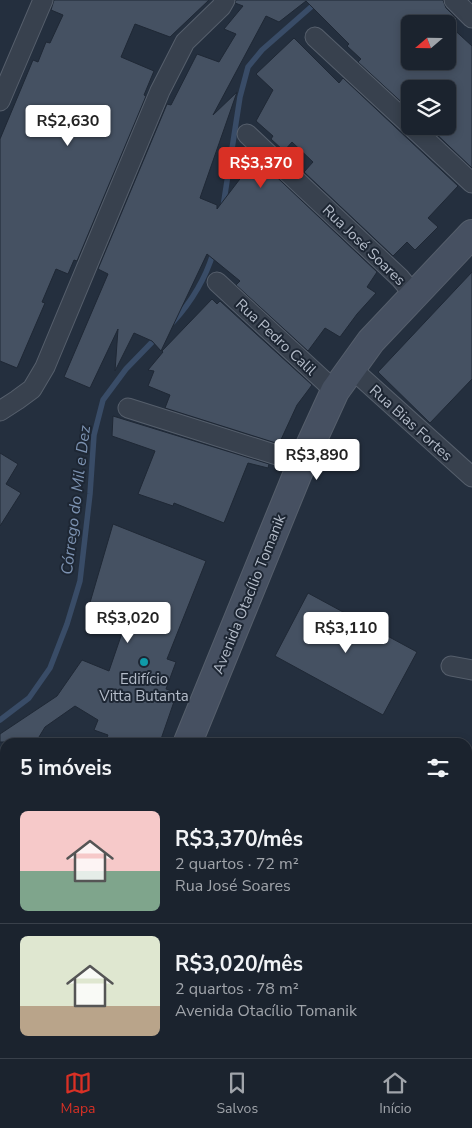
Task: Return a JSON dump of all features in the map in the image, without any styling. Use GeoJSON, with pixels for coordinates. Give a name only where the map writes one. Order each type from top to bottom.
{"type":"FeatureCollection","features":[{"type":"Feature","properties":{"kind":"street"},"geometry":{"type":"LineString","coordinates":[[0,101],[43,0]]}},
{"type":"Feature","properties":{"kind":"street"},"geometry":{"type":"LineString","coordinates":[[0,411],[32,389],[45,367],[160,91],[185,42],[221,7],[225,0]]}},
{"type":"Feature","properties":{"kind":"street"},"geometry":{"type":"LineString","coordinates":[[454,0],[472,18]]}},
{"type":"Feature","properties":{"kind":"street"},"geometry":{"type":"LineString","coordinates":[[316,37],[401,117]]}},
{"type":"Feature","properties":{"kind":"street","name":"Rua José Soares"},"geometry":{"type":"LineString","coordinates":[[247,134],[400,278],[415,296]]}},
{"type":"Feature","properties":{"kind":"street"},"geometry":{"type":"LineString","coordinates":[[421,135],[472,183]]}},
{"type":"Feature","properties":{"kind":"street","name":"Avenida Otacílio Tomanik"},"geometry":{"type":"LineString","coordinates":[[190,738],[302,463],[335,391],[372,341],[472,234]]}},
{"type":"Feature","properties":{"kind":"street","name":"Rua Pedro Calil"},"geometry":{"type":"LineString","coordinates":[[217,282],[335,391]]}},
{"type":"Feature","properties":{"kind":"street","name":"Rua Bias Fortes"},"geometry":{"type":"LineString","coordinates":[[351,368],[472,477]]}},
{"type":"Feature","properties":{"kind":"street"},"geometry":{"type":"LineString","coordinates":[[128,408],[302,463]]}},
{"type":"Feature","properties":{"kind":"street"},"geometry":{"type":"LineString","coordinates":[[451,666],[472,670]]}},
{"type":"Feature","properties":{"kind":"building"},"geometry":{"type":"Polygon","coordinates":[[[54,0],[209,0],[170,37],[135,24],[121,57],[154,71],[144,95],[146,96],[77,261],[74,260],[68,274],[56,269],[42,302],[45,303],[17,368],[0,361],[0,139],[33,60],[38,62],[46,42],[50,43],[63,15],[51,10],[54,0]]]}},
{"type":"Feature","properties":{"kind":"building"},"geometry":{"type":"Polygon","coordinates":[[[236,0],[443,0],[446,8],[453,15],[401,15],[401,70],[456,70],[456,31],[472,46],[472,168],[437,135],[456,135],[456,80],[401,80],[401,102],[358,62],[361,59],[347,46],[349,44],[306,1],[279,22],[266,16],[213,115],[237,92],[200,198],[217,205],[217,209],[246,171],[251,174],[253,172],[256,175],[264,165],[377,272],[367,287],[376,293],[340,337],[325,328],[308,351],[236,285],[240,281],[207,254],[161,351],[152,341],[134,333],[115,371],[118,329],[90,388],[64,377],[108,274],[98,269],[167,104],[171,105],[197,54],[219,62],[236,34],[224,29],[243,6],[235,3],[236,0]]]}},
{"type":"Feature","properties":{"kind":"building"},"geometry":{"type":"Polygon","coordinates":[[[294,38],[339,83],[343,78],[401,132],[401,135],[404,135],[458,186],[428,218],[438,227],[415,250],[407,242],[393,256],[304,172],[313,162],[292,142],[284,151],[271,139],[273,136],[256,121],[273,90],[256,74],[294,38]]]}},
{"type":"Feature","properties":{"kind":"building"},"geometry":{"type":"Polygon","coordinates":[[[472,272],[472,379],[430,423],[378,372],[472,272]]]}},
{"type":"Feature","properties":{"kind":"building"},"geometry":{"type":"Polygon","coordinates":[[[212,299],[217,304],[220,301],[312,385],[297,405],[279,444],[165,408],[170,395],[148,386],[154,371],[148,370],[162,351],[212,299]]]}},
{"type":"Feature","properties":{"kind":"building"},"geometry":{"type":"Polygon","coordinates":[[[113,416],[269,464],[268,468],[248,463],[224,523],[174,503],[173,506],[138,494],[155,451],[112,436],[113,416]]]}},
{"type":"Feature","properties":{"kind":"building"},"geometry":{"type":"Polygon","coordinates":[[[0,453],[18,464],[6,484],[21,493],[0,526],[0,453]]]}},
{"type":"Feature","properties":{"kind":"building"},"geometry":{"type":"Polygon","coordinates":[[[113,524],[206,561],[167,659],[176,662],[166,689],[177,693],[161,738],[107,738],[108,735],[94,730],[98,720],[75,706],[45,727],[38,738],[0,738],[0,734],[57,696],[82,660],[109,671],[122,633],[109,629],[115,613],[89,606],[113,524]]]}},
{"type":"Feature","properties":{"kind":"building"},"geometry":{"type":"Polygon","coordinates":[[[308,593],[417,652],[383,715],[275,656],[308,593]]]}},
{"type":"Feature","properties":{"kind":"waterway","name":"Córrego do Mil e Dez"},"geometry":{"type":"LineString","coordinates":[[223,207],[240,97],[248,67],[262,50],[319,0]]}},
{"type":"Feature","properties":{"kind":"waterway","name":"Córrego do Mil e Dez"},"geometry":{"type":"LineString","coordinates":[[173,322],[198,289],[214,250]]}},
{"type":"Feature","properties":{"kind":"waterway","name":"Córrego do Mil e Dez"},"geometry":{"type":"LineString","coordinates":[[0,720],[29,698],[50,668],[67,624],[80,581],[90,494],[94,435],[103,400],[126,369],[157,337]]}},
{"type":"Feature","properties":{"kind":"place","name":"Edifício Vitta Butanta"},"geometry":{"type":"Point","coordinates":[144,662]}}]}
